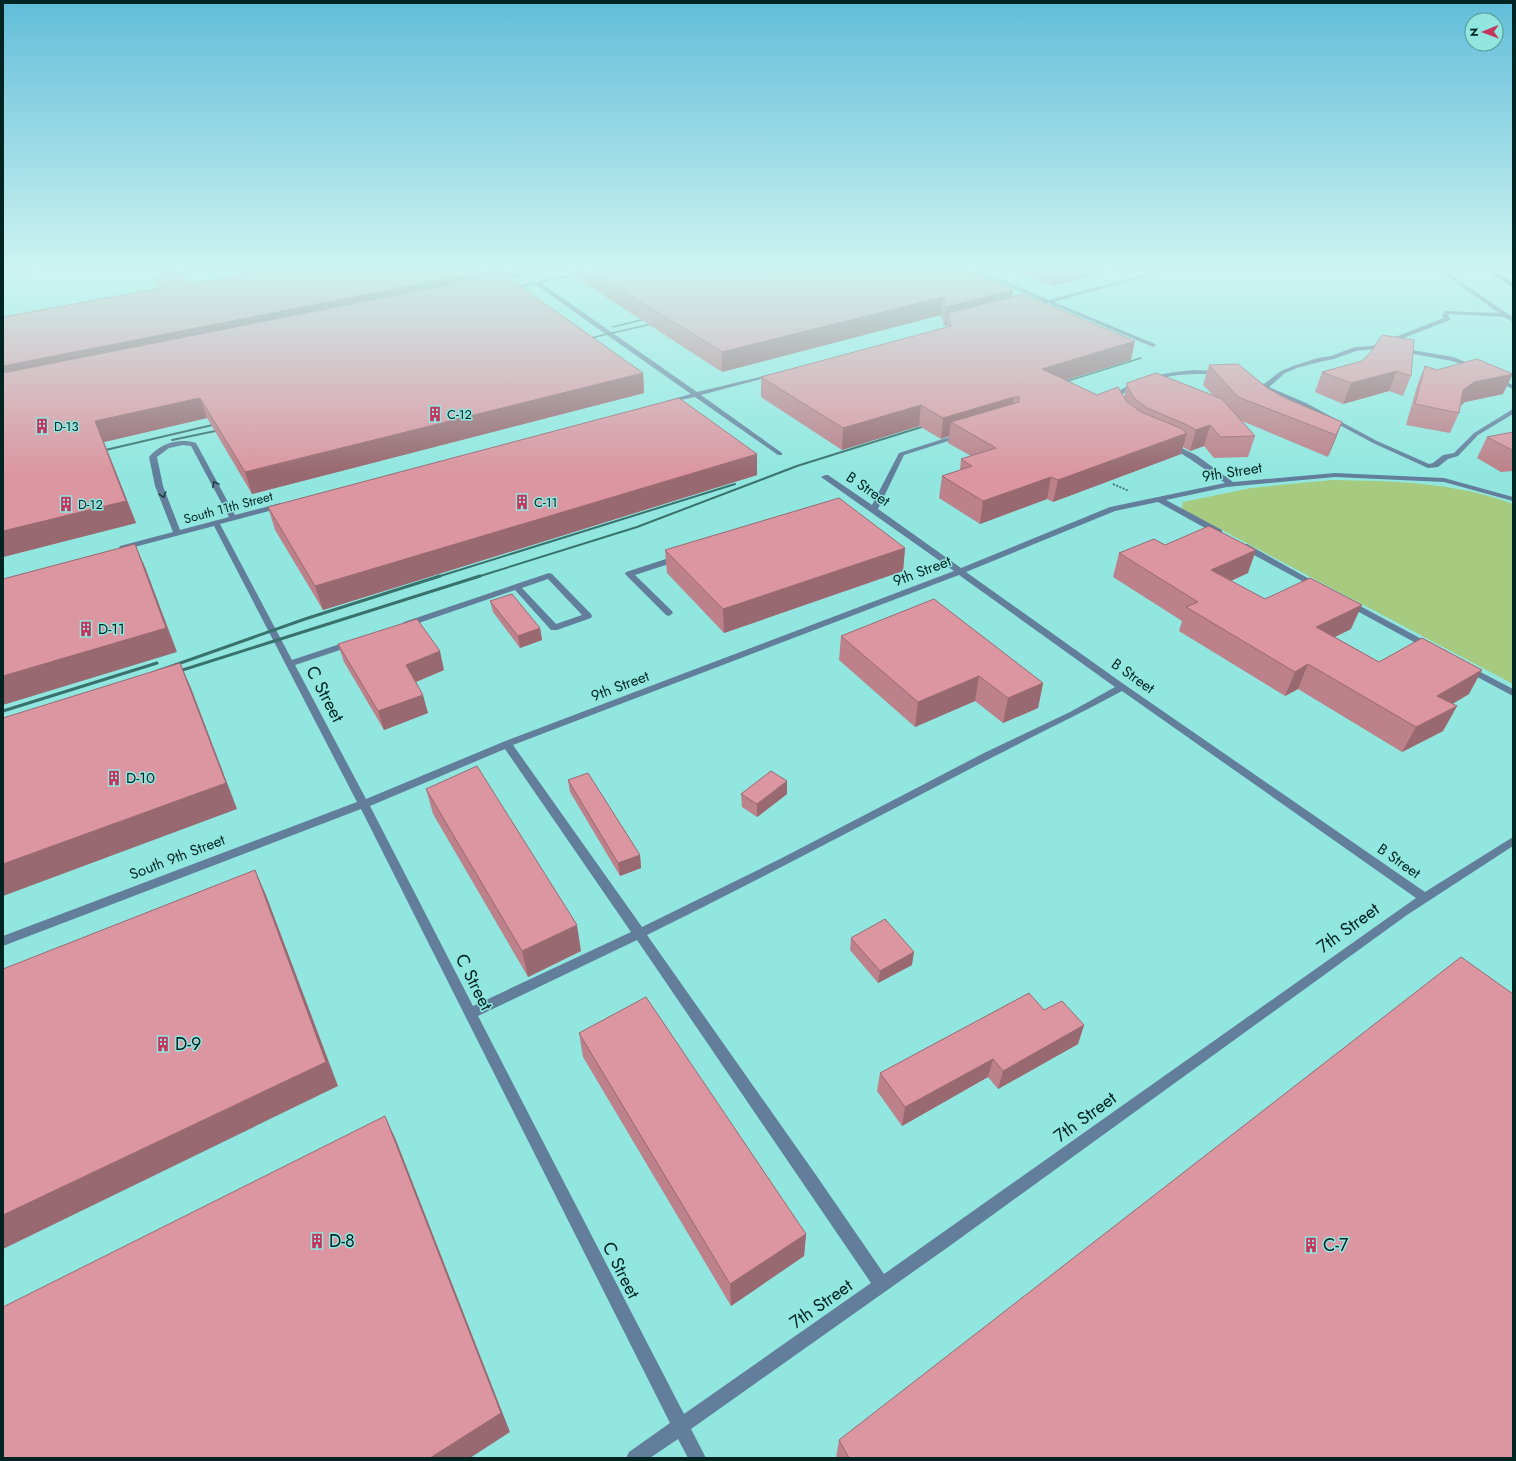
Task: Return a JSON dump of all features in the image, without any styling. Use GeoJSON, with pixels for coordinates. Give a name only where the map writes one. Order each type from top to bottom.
{"type":"FeatureCollection","features":[{"type":"Feature","properties":{"kind":"lane"},"geometry":{"type":"LineString","coordinates":[[615,335],[694,395],[780,454]]}},
{"type":"Feature","properties":{"kind":"lane"},"geometry":{"type":"LineString","coordinates":[[1130,335],[1153,345]]}},
{"type":"Feature","properties":{"kind":"lane"},"geometry":{"type":"LineString","coordinates":[[1373,348],[1406,335]]}},
{"type":"Feature","properties":{"kind":"lane"},"geometry":{"type":"LineString","coordinates":[[1265,386],[1283,372],[1294,367],[1318,360],[1332,358],[1355,349],[1373,348],[1430,354],[1453,359],[1480,370]]}},
{"type":"Feature","properties":{"kind":"lane"},"geometry":{"type":"LineString","coordinates":[[664,403],[780,372]]}},
{"type":"Feature","properties":{"kind":"lane"},"geometry":{"type":"LineString","coordinates":[[1118,407],[1120,394],[1130,386],[1172,374],[1191,372],[1224,374]]}},
{"type":"Feature","properties":{"kind":"lane"},"geometry":{"type":"LineString","coordinates":[[1492,377],[1513,387]]}},
{"type":"Feature","properties":{"kind":"lane"},"geometry":{"type":"LineString","coordinates":[[1251,381],[1304,404],[1375,442],[1428,466],[1435,465],[1456,454],[1465,447],[1476,434],[1513,411]]}},
{"type":"Feature","properties":{"kind":"lane"},"geometry":{"type":"LineString","coordinates":[[874,510],[901,454],[968,433]]}},
{"type":"Feature","properties":{"kind":"lane"},"geometry":{"type":"LineString","coordinates":[[178,533],[169,515],[154,469],[153,457],[156,453],[168,446],[181,443],[194,444],[233,518]]}},
{"type":"Feature","properties":{"kind":"lane"},"geometry":{"type":"LineString","coordinates":[[1165,443],[1177,447],[1232,484]]}},
{"type":"Feature","properties":{"kind":"lane","name":"9th Street"},"geometry":{"type":"LineString","coordinates":[[363,803],[392,793],[507,744],[959,572],[1113,509],[1232,484],[1335,475],[1444,480],[1513,498]]}},
{"type":"Feature","properties":{"kind":"lane","name":"B Street"},"geometry":{"type":"LineString","coordinates":[[825,478],[853,500],[874,510],[1122,687],[1424,897]]}},
{"type":"Feature","properties":{"kind":"lane"},"geometry":{"type":"LineString","coordinates":[[1158,499],[1324,590]]}},
{"type":"Feature","properties":{"kind":"lane","name":"South 11th Street"},"geometry":{"type":"LineString","coordinates":[[117,549],[287,504]]}},
{"type":"Feature","properties":{"kind":"lane","name":"C Street"},"geometry":{"type":"LineString","coordinates":[[216,523],[363,803],[680,1426],[698,1458]]}},
{"type":"Feature","properties":{"kind":"lane"},"geometry":{"type":"LineString","coordinates":[[669,613],[629,574],[682,556]]}},
{"type":"Feature","properties":{"kind":"lane"},"geometry":{"type":"LineString","coordinates":[[395,628],[516,587],[549,576],[588,616],[554,628],[516,587]]}},
{"type":"Feature","properties":{"kind":"lane"},"geometry":{"type":"LineString","coordinates":[[1338,597],[1436,651]]}},
{"type":"Feature","properties":{"kind":"lane"},"geometry":{"type":"LineString","coordinates":[[289,664],[357,641]]}},
{"type":"Feature","properties":{"kind":"lane"},"geometry":{"type":"LineString","coordinates":[[1464,666],[1513,693]]}},
{"type":"Feature","properties":{"kind":"lane"},"geometry":{"type":"LineString","coordinates":[[470,1014],[639,934],[784,862],[988,755],[1072,714],[1122,687]]}},
{"type":"Feature","properties":{"kind":"lane"},"geometry":{"type":"LineString","coordinates":[[507,744],[811,1180],[882,1285]]}},
{"type":"Feature","properties":{"kind":"lane","name":"South 9th Street"},"geometry":{"type":"LineString","coordinates":[[3,941],[363,803]]}},
{"type":"Feature","properties":{"kind":"lane","name":"7th Street"},"geometry":{"type":"LineString","coordinates":[[635,1458],[882,1285],[1424,897],[1513,841]]}},
{"type":"Feature","properties":{"kind":"path"},"geometry":{"type":"LineString","coordinates":[[1113,484],[1134,494]]}},
{"type":"Feature","properties":{"kind":"green space"},"geometry":{"type":"Polygon","coordinates":[[[1332,480],[1424,484],[1469,491],[1513,504],[1513,684],[1182,509],[1183,502],[1251,488],[1332,480]]]}},
{"type":"Feature","properties":{"kind":"building"},"geometry":{"type":"Polygon","coordinates":[[[3,335],[160,335],[3,366],[3,335]]]}},
{"type":"Feature","properties":{"kind":"building"},"geometry":{"type":"Polygon","coordinates":[[[194,335],[590,335],[643,373],[245,472],[200,398],[95,421],[126,501],[3,531],[3,373],[194,335]]]}},
{"type":"Feature","properties":{"kind":"building"},"geometry":{"type":"Polygon","coordinates":[[[695,335],[790,335],[722,352],[695,335]]]}},
{"type":"Feature","properties":{"kind":"building"},"geometry":{"type":"Polygon","coordinates":[[[917,335],[1121,335],[1135,341],[1042,369],[1097,395],[1118,387],[1127,402],[1141,412],[1180,428],[1187,433],[1058,480],[1051,477],[983,501],[942,476],[972,466],[961,459],[996,448],[951,422],[1019,402],[1019,397],[1014,397],[943,418],[921,405],[843,428],[761,377],[917,335]]]}},
{"type":"Feature","properties":{"kind":"building"},"geometry":{"type":"Polygon","coordinates":[[[1382,335],[1414,340],[1411,376],[1397,371],[1351,383],[1322,372],[1362,361],[1371,352],[1382,335]]]}},
{"type":"Feature","properties":{"kind":"building"},"geometry":{"type":"Polygon","coordinates":[[[1477,359],[1513,374],[1474,382],[1463,390],[1459,413],[1415,404],[1425,366],[1437,370],[1477,359]]]}},
{"type":"Feature","properties":{"kind":"building"},"geometry":{"type":"Polygon","coordinates":[[[1238,364],[1266,387],[1285,398],[1342,422],[1336,435],[1238,397],[1209,365],[1238,364]]]}},
{"type":"Feature","properties":{"kind":"building"},"geometry":{"type":"Polygon","coordinates":[[[1156,373],[1222,399],[1255,436],[1221,437],[1210,425],[1196,430],[1147,408],[1134,398],[1127,386],[1127,383],[1156,373]]]}},
{"type":"Feature","properties":{"kind":"building","name":"C-11"},"geometry":{"type":"Polygon","coordinates":[[[679,398],[757,454],[315,586],[268,507],[679,398]]]}},
{"type":"Feature","properties":{"kind":"building"},"geometry":{"type":"Polygon","coordinates":[[[1513,432],[1513,450],[1487,437],[1513,432]]]}},
{"type":"Feature","properties":{"kind":"building"},"geometry":{"type":"Polygon","coordinates":[[[839,498],[905,548],[723,609],[665,550],[839,498]]]}},
{"type":"Feature","properties":{"kind":"building"},"geometry":{"type":"Polygon","coordinates":[[[1209,526],[1256,550],[1211,570],[1265,599],[1310,578],[1362,605],[1316,627],[1379,662],[1422,638],[1482,670],[1437,696],[1457,706],[1416,727],[1308,664],[1295,672],[1186,607],[1198,602],[1119,553],[1154,539],[1165,545],[1209,526]]]}},
{"type":"Feature","properties":{"kind":"building","name":"D-11"},"geometry":{"type":"Polygon","coordinates":[[[135,544],[166,628],[3,676],[3,579],[135,544]]]}},
{"type":"Feature","properties":{"kind":"building"},"geometry":{"type":"Polygon","coordinates":[[[512,594],[540,628],[518,636],[490,601],[512,594]]]}},
{"type":"Feature","properties":{"kind":"building"},"geometry":{"type":"Polygon","coordinates":[[[934,599],[1043,683],[1008,698],[979,676],[918,702],[841,636],[934,599]]]}},
{"type":"Feature","properties":{"kind":"building"},"geometry":{"type":"Polygon","coordinates":[[[417,619],[440,651],[406,665],[423,695],[378,711],[338,644],[417,619]]]}},
{"type":"Feature","properties":{"kind":"building","name":"D-10"},"geometry":{"type":"Polygon","coordinates":[[[180,663],[226,783],[3,864],[3,718],[180,663]]]}},
{"type":"Feature","properties":{"kind":"building"},"geometry":{"type":"Polygon","coordinates":[[[477,766],[577,925],[522,951],[426,789],[477,766]]]}},
{"type":"Feature","properties":{"kind":"building"},"geometry":{"type":"Polygon","coordinates":[[[771,771],[787,781],[757,804],[741,794],[771,771]]]}},
{"type":"Feature","properties":{"kind":"building"},"geometry":{"type":"Polygon","coordinates":[[[588,773],[640,855],[618,863],[568,780],[588,773]]]}},
{"type":"Feature","properties":{"kind":"building","name":"D-9"},"geometry":{"type":"Polygon","coordinates":[[[255,870],[326,1062],[3,1215],[3,969],[255,870]]]}},
{"type":"Feature","properties":{"kind":"building"},"geometry":{"type":"Polygon","coordinates":[[[885,919],[914,952],[880,971],[851,938],[885,919]]]}},
{"type":"Feature","properties":{"kind":"building","name":"C-7"},"geometry":{"type":"Polygon","coordinates":[[[1461,957],[1513,994],[1513,1458],[849,1458],[839,1440],[1461,957]]]}},
{"type":"Feature","properties":{"kind":"building"},"geometry":{"type":"Polygon","coordinates":[[[1029,993],[1044,1010],[1062,1001],[1084,1025],[1003,1071],[993,1059],[905,1107],[880,1073],[1029,993]]]}},
{"type":"Feature","properties":{"kind":"building"},"geometry":{"type":"Polygon","coordinates":[[[646,997],[806,1234],[730,1284],[579,1033],[646,997]]]}},
{"type":"Feature","properties":{"kind":"building","name":"D-8"},"geometry":{"type":"Polygon","coordinates":[[[385,1116],[501,1413],[430,1458],[3,1458],[3,1307],[385,1116]]]}},
{"type":"Feature","properties":{"kind":"railway"},"geometry":{"type":"LineString","coordinates":[[582,340],[603,335]]}},
{"type":"Feature","properties":{"kind":"railway"},"geometry":{"type":"LineString","coordinates":[[1058,384],[1141,358]]}},
{"type":"Feature","properties":{"kind":"railway"},"geometry":{"type":"LineString","coordinates":[[97,452],[221,423]]}},
{"type":"Feature","properties":{"kind":"railway"},"geometry":{"type":"LineString","coordinates":[[477,577],[637,527],[797,466],[931,424]]}},
{"type":"Feature","properties":{"kind":"railway"},"geometry":{"type":"LineString","coordinates":[[172,440],[225,429]]}},
{"type":"Feature","properties":{"kind":"railway"},"geometry":{"type":"LineString","coordinates":[[437,577],[735,484]]}},
{"type":"Feature","properties":{"kind":"railway"},"geometry":{"type":"LineString","coordinates":[[155,672],[305,619],[440,576]]}},
{"type":"Feature","properties":{"kind":"railway"},"geometry":{"type":"LineString","coordinates":[[173,673],[480,576]]}},
{"type":"Feature","properties":{"kind":"railway"},"geometry":{"type":"LineString","coordinates":[[3,711],[157,663]]}},
{"type":"Feature","properties":{"kind":"place","name":"C-12"},"geometry":{"type":"Point","coordinates":[435,414]}},
{"type":"Feature","properties":{"kind":"place","name":"D-13"},"geometry":{"type":"Point","coordinates":[42,426]}},
{"type":"Feature","properties":{"kind":"place","name":"C-11"},"geometry":{"type":"Point","coordinates":[522,502]}},
{"type":"Feature","properties":{"kind":"place","name":"D-12"},"geometry":{"type":"Point","coordinates":[66,504]}},
{"type":"Feature","properties":{"kind":"place","name":"D-11"},"geometry":{"type":"Point","coordinates":[86,629]}},
{"type":"Feature","properties":{"kind":"place","name":"D-10"},"geometry":{"type":"Point","coordinates":[114,778]}},
{"type":"Feature","properties":{"kind":"place","name":"D-9"},"geometry":{"type":"Point","coordinates":[163,1044]}},
{"type":"Feature","properties":{"kind":"place","name":"D-8"},"geometry":{"type":"Point","coordinates":[317,1241]}},
{"type":"Feature","properties":{"kind":"place","name":"C-7"},"geometry":{"type":"Point","coordinates":[1311,1245]}}]}
